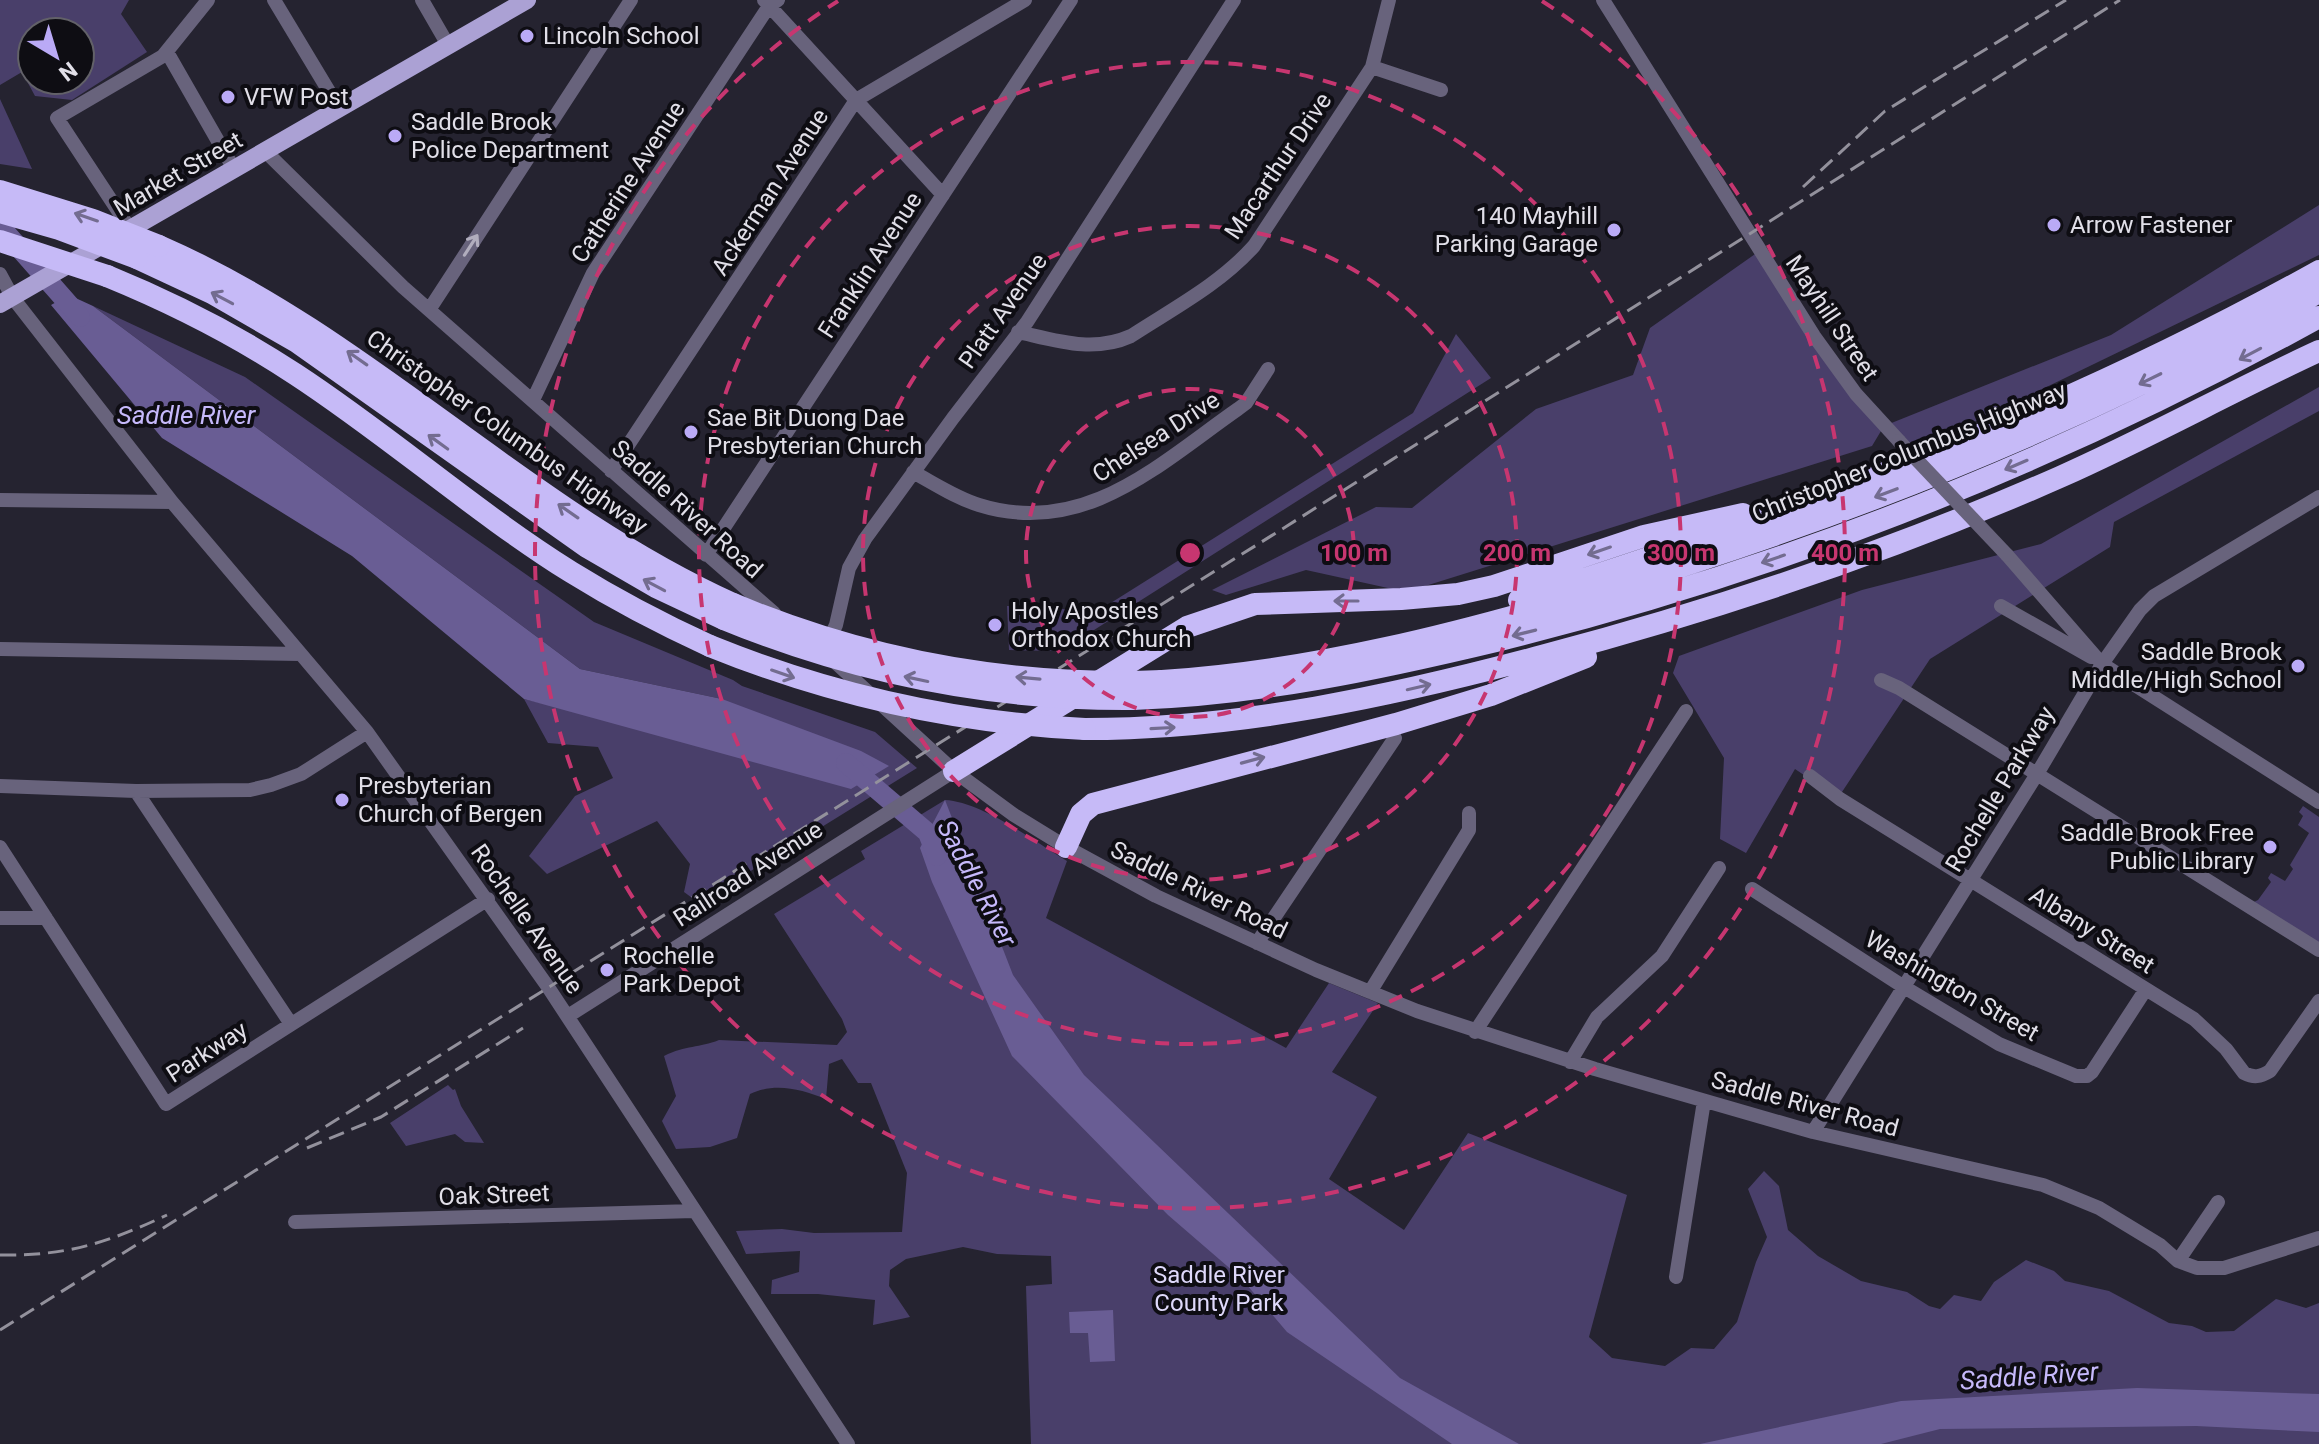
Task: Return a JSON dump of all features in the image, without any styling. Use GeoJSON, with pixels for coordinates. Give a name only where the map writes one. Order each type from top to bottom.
{"type":"FeatureCollection","features":[{"type":"Feature","properties":{"kind":"highway","name":"Christopher Columbus Highway"},"geometry":{"type":"LineString","coordinates":[[0,191],[93,220],[159,246],[235,282],[293,315],[599,532],[729,612],[822,655],[939,684],[1019,695],[1133,699],[1257,689],[1361,671],[1527,633],[1705,582],[1879,521],[2038,456],[2181,389],[2319,317]]}},
{"type":"Feature","properties":{"kind":"highway","name":"Christopher Columbus Highway"},"geometry":{"type":"LineString","coordinates":[[0,212],[59,229],[137,258],[212,293],[297,342],[576,540],[656,587],[729,612],[944,667],[1061,681],[1162,681],[1232,675],[1327,660],[1559,604],[1785,531],[1896,489],[2061,421],[2319,292]]}},
{"type":"Feature","properties":{"kind":"highway"},"geometry":{"type":"LineString","coordinates":[[0,241],[107,276],[192,314],[257,349],[360,418],[570,572],[640,612],[710,646],[824,687],[902,707],[982,721],[1085,729],[1196,725],[1332,706],[1480,673],[1693,614],[1805,578],[1990,507],[2140,440],[2319,351]]}},
{"type":"Feature","properties":{"kind":"highway"},"geometry":{"type":"LineString","coordinates":[[1327,660],[1599,575],[1837,493],[2066,399],[2171,349],[2319,271]]}},
{"type":"Feature","properties":{"kind":"highway"},"geometry":{"type":"LineString","coordinates":[[954,771],[1187,627],[1226,612],[1255,604],[1458,594],[1494,586],[1644,536],[1747,514],[1799,499],[1837,493]]}},
{"type":"Feature","properties":{"kind":"highway"},"geometry":{"type":"LineString","coordinates":[[1066,847],[1081,814],[1093,804],[1396,724],[1491,695],[1693,614]]}},
{"type":"Feature","properties":{"kind":"main road","name":"Market Street"},"geometry":{"type":"LineString","coordinates":[[13,297],[527,0]]}},
{"type":"Feature","properties":{"kind":"street"},"geometry":{"type":"LineString","coordinates":[[130,229],[57,118],[167,52],[208,0]]}},
{"type":"Feature","properties":{"kind":"street"},"geometry":{"type":"LineString","coordinates":[[274,0],[339,108]]}},
{"type":"Feature","properties":{"kind":"street"},"geometry":{"type":"LineString","coordinates":[[422,0],[448,45]]}},
{"type":"Feature","properties":{"kind":"street"},"geometry":{"type":"LineString","coordinates":[[429,310],[631,0]]}},
{"type":"Feature","properties":{"kind":"street","name":"Ackerman Avenue"},"geometry":{"type":"LineString","coordinates":[[611,471],[856,100],[1025,0]]}},
{"type":"Feature","properties":{"kind":"street","name":"Franklin Avenue"},"geometry":{"type":"LineString","coordinates":[[706,555],[1071,0]]}},
{"type":"Feature","properties":{"kind":"street","name":"Platt Avenue"},"geometry":{"type":"LineString","coordinates":[[824,652],[836,625],[849,568],[865,539],[1018,332],[1234,0]]}},
{"type":"Feature","properties":{"kind":"street","name":"Macarthur Drive"},"geometry":{"type":"LineString","coordinates":[[1018,332],[1089,346],[1119,341],[1221,278],[1254,246],[1372,67],[1389,0]]}},
{"type":"Feature","properties":{"kind":"street","name":"Mayhill Street"},"geometry":{"type":"LineString","coordinates":[[1603,0],[1814,336],[1856,394],[2007,555],[2102,664]]}},
{"type":"Feature","properties":{"kind":"street"},"geometry":{"type":"LineString","coordinates":[[770,2],[943,195]]}},
{"type":"Feature","properties":{"kind":"street","name":"Catherine Avenue"},"geometry":{"type":"LineString","coordinates":[[533,400],[593,273],[770,2]]}},
{"type":"Feature","properties":{"kind":"street"},"geometry":{"type":"LineString","coordinates":[[167,52],[234,169]]}},
{"type":"Feature","properties":{"kind":"street"},"geometry":{"type":"LineString","coordinates":[[1372,67],[1441,90]]}},
{"type":"Feature","properties":{"kind":"street","name":"Saddle River Road"},"geometry":{"type":"LineString","coordinates":[[265,151],[429,310],[755,598],[824,652],[954,771],[1014,815],[1156,896],[1370,992],[1475,1032],[1813,1132],[2043,1185],[2099,1208],[2160,1245],[2178,1261],[2197,1268],[2224,1268],[2319,1238]]}},
{"type":"Feature","properties":{"kind":"street","name":"Rochelle Avenue"},"geometry":{"type":"LineString","coordinates":[[0,274],[13,297],[172,502],[367,732],[568,1016],[848,1444]]}},
{"type":"Feature","properties":{"kind":"street","name":"Chelsea Drive"},"geometry":{"type":"LineString","coordinates":[[913,472],[978,505],[999,510],[1045,514],[1080,507],[1121,490],[1238,409],[1246,403],[1268,369]]}},
{"type":"Feature","properties":{"kind":"street","name":"Rochelle Parkway"},"geometry":{"type":"LineString","coordinates":[[1813,1132],[2037,774],[2102,664],[2140,610],[2154,596],[2319,497]]}},
{"type":"Feature","properties":{"kind":"street"},"geometry":{"type":"LineString","coordinates":[[0,500],[172,502]]}},
{"type":"Feature","properties":{"kind":"street","name":"Mayhill Street"},"geometry":{"type":"LineString","coordinates":[[2001,606],[2102,664],[2319,802]]}},
{"type":"Feature","properties":{"kind":"street"},"geometry":{"type":"LineString","coordinates":[[0,649],[301,654]]}},
{"type":"Feature","properties":{"kind":"street"},"geometry":{"type":"LineString","coordinates":[[1881,680],[2319,950]]}},
{"type":"Feature","properties":{"kind":"street"},"geometry":{"type":"LineString","coordinates":[[1475,1032],[1686,711]]}},
{"type":"Feature","properties":{"kind":"street"},"geometry":{"type":"LineString","coordinates":[[0,786],[232,792],[271,785],[310,769],[367,732]]}},
{"type":"Feature","properties":{"kind":"street"},"geometry":{"type":"LineString","coordinates":[[1257,943],[1395,738]]}},
{"type":"Feature","properties":{"kind":"street","name":"Railroad Avenue"},"geometry":{"type":"LineString","coordinates":[[568,1016],[954,771]]}},
{"type":"Feature","properties":{"kind":"street","name":"Albany Street"},"geometry":{"type":"LineString","coordinates":[[1810,776],[1840,799],[2194,1019],[2219,1041],[2244,1073],[2257,1077],[2270,1071],[2319,1001]]}},
{"type":"Feature","properties":{"kind":"street"},"geometry":{"type":"LineString","coordinates":[[136,791],[291,1024]]}},
{"type":"Feature","properties":{"kind":"street"},"geometry":{"type":"LineString","coordinates":[[1370,992],[1469,830],[1469,813]]}},
{"type":"Feature","properties":{"kind":"street","name":"Parkway"},"geometry":{"type":"LineString","coordinates":[[0,847],[166,1104],[488,899]]}},
{"type":"Feature","properties":{"kind":"street"},"geometry":{"type":"LineString","coordinates":[[1570,1062],[1597,1017],[1662,956],[1719,868]]}},
{"type":"Feature","properties":{"kind":"street","name":"Washington Street"},"geometry":{"type":"LineString","coordinates":[[1752,889],[1904,987],[2021,1055],[2080,1077],[2092,1072],[2146,989]]}},
{"type":"Feature","properties":{"kind":"street"},"geometry":{"type":"LineString","coordinates":[[0,918],[46,918]]}},
{"type":"Feature","properties":{"kind":"street"},"geometry":{"type":"LineString","coordinates":[[1676,1277],[1704,1101]]}},
{"type":"Feature","properties":{"kind":"street"},"geometry":{"type":"LineString","coordinates":[[2178,1261],[2218,1202]]}},
{"type":"Feature","properties":{"kind":"street","name":"Oak Street"},"geometry":{"type":"LineString","coordinates":[[295,1222],[694,1211]]}},
{"type":"Feature","properties":{"kind":"green space"},"geometry":{"type":"Polygon","coordinates":[[[0,0],[129,0],[121,14],[147,52],[96,85],[96,16],[16,16],[16,76],[0,85],[0,0]]]}},
{"type":"Feature","properties":{"kind":"green space"},"geometry":{"type":"Polygon","coordinates":[[[35,96],[78,96],[72,100],[35,96]]]}},
{"type":"Feature","properties":{"kind":"green space"},"geometry":{"type":"Polygon","coordinates":[[[0,99],[32,169],[0,164],[0,99]]]}},
{"type":"Feature","properties":{"kind":"green space"},"geometry":{"type":"Polygon","coordinates":[[[2319,205],[2319,255],[1910,453],[1884,426],[2111,335],[2319,205]]]}},
{"type":"Feature","properties":{"kind":"green space"},"geometry":{"type":"Polygon","coordinates":[[[1758,252],[1884,426],[1872,446],[1406,592],[1306,570],[1226,595],[1212,590],[1376,507],[1412,508],[1536,409],[1633,375],[1650,328],[1758,252]]]}},
{"type":"Feature","properties":{"kind":"green space"},"geometry":{"type":"Polygon","coordinates":[[[93,306],[245,377],[594,622],[742,686],[875,732],[917,768],[699,903],[684,892],[690,864],[657,821],[547,874],[529,856],[575,796],[613,778],[598,747],[548,743],[524,699],[835,773],[722,699],[580,669],[93,306]]]}},
{"type":"Feature","properties":{"kind":"green space"},"geometry":{"type":"Polygon","coordinates":[[[1456,334],[1491,378],[1061,651],[1009,650],[1007,606],[1098,611],[1413,413],[1456,334]]]}},
{"type":"Feature","properties":{"kind":"green space"},"geometry":{"type":"Polygon","coordinates":[[[2319,387],[2319,411],[2114,522],[2110,547],[1930,659],[1838,798],[1795,769],[1746,853],[1720,839],[1724,758],[1673,673],[1679,656],[1862,590],[2041,544],[2319,387]]]}},
{"type":"Feature","properties":{"kind":"green space","name":"Saddle River County Park"},"geometry":{"type":"Polygon","coordinates":[[[945,800],[960,802],[991,815],[1067,861],[1046,918],[1286,1048],[1329,983],[1378,1003],[1332,1072],[1377,1097],[1329,1179],[1404,1230],[1468,1133],[1627,1195],[1589,1337],[1612,1358],[1665,1366],[1691,1348],[1714,1349],[1737,1322],[1767,1237],[1748,1189],[1764,1171],[1779,1186],[1788,1230],[1818,1256],[1861,1281],[1907,1292],[1940,1309],[1954,1295],[1981,1301],[1994,1282],[2026,1260],[2054,1271],[2065,1281],[2109,1291],[2169,1323],[2192,1326],[2206,1332],[2234,1331],[2276,1299],[2306,1308],[2319,1303],[2319,1444],[1031,1444],[1026,1286],[1052,1284],[1051,1256],[997,1254],[963,1247],[906,1259],[890,1270],[889,1286],[910,1317],[873,1325],[875,1300],[818,1294],[771,1294],[772,1280],[799,1272],[800,1251],[746,1254],[736,1231],[902,1232],[907,1173],[871,1083],[858,1083],[842,1059],[829,1064],[826,1099],[788,1088],[759,1090],[750,1094],[737,1138],[710,1147],[676,1149],[662,1121],[676,1096],[664,1056],[672,1052],[719,1040],[837,1045],[847,1032],[842,1019],[774,914],[865,859],[861,851],[945,800]]]}},
{"type":"Feature","properties":{"kind":"green space"},"geometry":{"type":"Polygon","coordinates":[[[2303,806],[2319,817],[2319,943],[2254,902],[2271,882],[2268,878],[2271,873],[2285,881],[2293,869],[2290,865],[2309,833],[2298,825],[2303,816],[2299,812],[2303,806]]]}},
{"type":"Feature","properties":{"kind":"green space"},"geometry":{"type":"Polygon","coordinates":[[[448,1085],[455,1089],[461,1106],[484,1143],[465,1142],[455,1134],[406,1146],[390,1123],[448,1085]]]}},
{"type":"Feature","properties":{"kind":"water","name":"Saddle River"},"geometry":{"type":"Polygon","coordinates":[[[69,295],[93,306],[580,669],[722,699],[861,751],[889,766],[851,789],[524,699],[352,556],[162,438],[51,305],[69,295]]]}},
{"type":"Feature","properties":{"kind":"water","name":"Saddle River"},"geometry":{"type":"Polygon","coordinates":[[[945,800],[1013,975],[1084,1075],[1400,1378],[1519,1444],[1452,1444],[1287,1332],[1241,1278],[1168,1215],[1012,1056],[932,882],[920,848],[945,800]]]}},
{"type":"Feature","properties":{"kind":"water"},"geometry":{"type":"Polygon","coordinates":[[[1113,1310],[1115,1361],[1090,1362],[1088,1333],[1070,1333],[1069,1312],[1113,1310]]]}},
{"type":"Feature","properties":{"kind":"water"},"geometry":{"type":"Polygon","coordinates":[[[2137,1388],[2319,1394],[2319,1432],[2196,1426],[1940,1429],[1881,1444],[1700,1444],[1901,1401],[2137,1388]]]}},
{"type":"Feature","properties":{"kind":"waterway","name":"Saddle River"},"geometry":{"type":"LineString","coordinates":[[0,219],[7,234],[80,317]]}},
{"type":"Feature","properties":{"kind":"waterway","name":"Saddle River"},"geometry":{"type":"LineString","coordinates":[[846,763],[928,833],[937,856]]}},
{"type":"Feature","properties":{"kind":"railway"},"geometry":{"type":"LineString","coordinates":[[1803,187],[1885,111],[2066,0]]}},
{"type":"Feature","properties":{"kind":"railway"},"geometry":{"type":"LineString","coordinates":[[0,1330],[1287,526],[2120,0]]}},
{"type":"Feature","properties":{"kind":"railway"},"geometry":{"type":"LineString","coordinates":[[307,1148],[381,1117],[523,1028]]}},
{"type":"Feature","properties":{"kind":"railway"},"geometry":{"type":"LineString","coordinates":[[0,1255],[46,1253],[86,1246],[167,1215]]}},
{"type":"Feature","properties":{"kind":"place","name":"Lincoln School"},"geometry":{"type":"Point","coordinates":[527,36]}},
{"type":"Feature","properties":{"kind":"place","name":"VFW Post"},"geometry":{"type":"Point","coordinates":[228,97]}},
{"type":"Feature","properties":{"kind":"place","name":"Saddle Brook Police Department"},"geometry":{"type":"Point","coordinates":[395,136]}},
{"type":"Feature","properties":{"kind":"place","name":"Arrow Fastener"},"geometry":{"type":"Point","coordinates":[2054,225]}},
{"type":"Feature","properties":{"kind":"place","name":"140 Mayhill Parking Garage"},"geometry":{"type":"Point","coordinates":[1614,230]}},
{"type":"Feature","properties":{"kind":"place","name":"Sae Bit Duong Dae Presbyterian Church"},"geometry":{"type":"Point","coordinates":[691,432]}},
{"type":"Feature","properties":{"kind":"place","name":"Holy Apostles Orthodox Church"},"geometry":{"type":"Point","coordinates":[995,625]}},
{"type":"Feature","properties":{"kind":"place","name":"Saddle Brook Middle/High School"},"geometry":{"type":"Point","coordinates":[2298,666]}},
{"type":"Feature","properties":{"kind":"place","name":"Presbyterian Church of Bergen"},"geometry":{"type":"Point","coordinates":[342,800]}},
{"type":"Feature","properties":{"kind":"place","name":"Saddle Brook Free Public Library"},"geometry":{"type":"Point","coordinates":[2270,847]}},
{"type":"Feature","properties":{"kind":"place","name":"Rochelle Park Depot"},"geometry":{"type":"Point","coordinates":[607,970]}}]}
